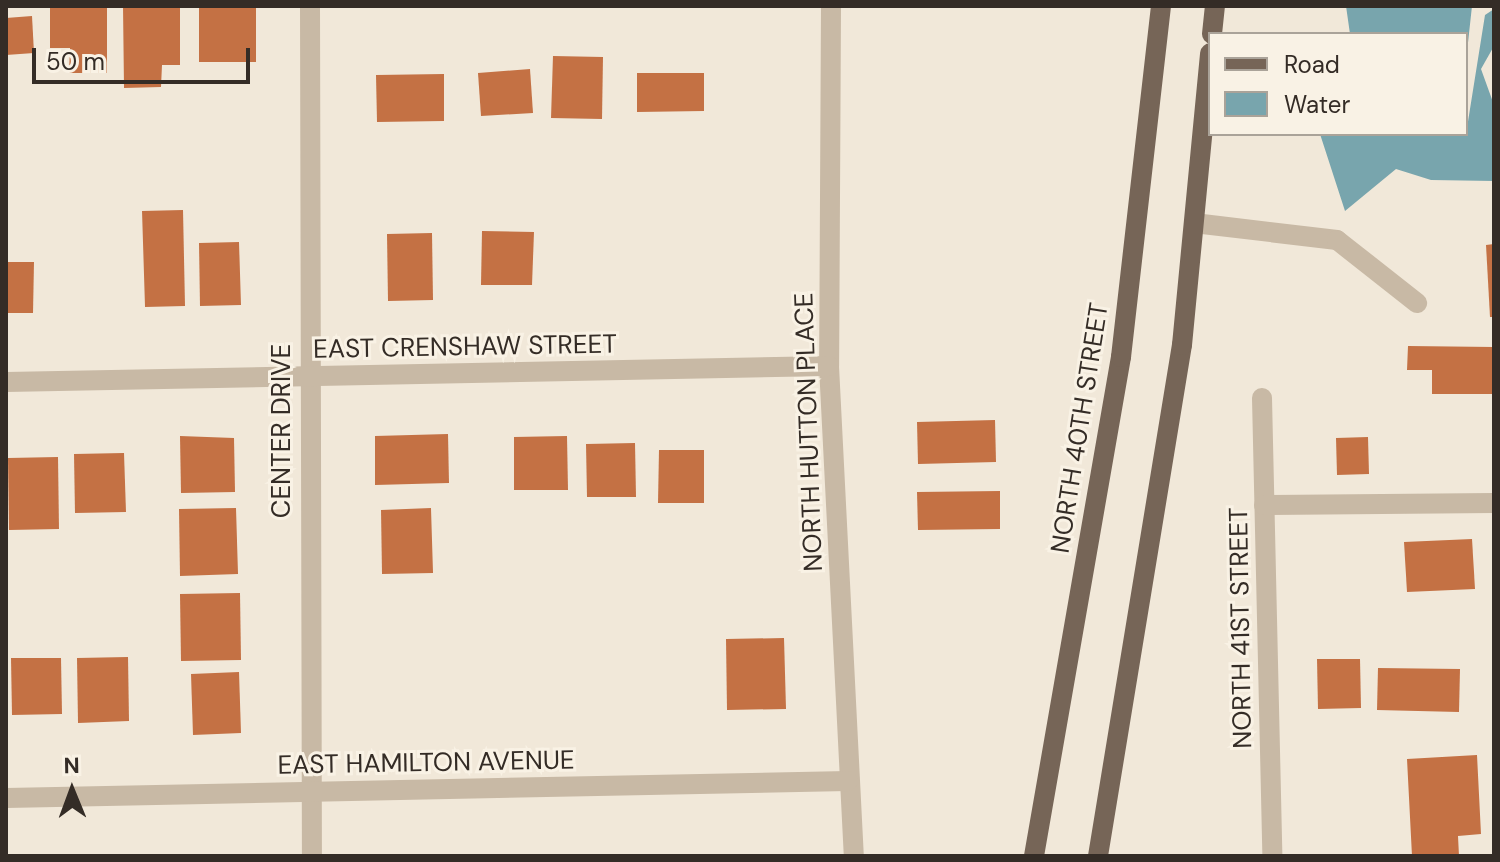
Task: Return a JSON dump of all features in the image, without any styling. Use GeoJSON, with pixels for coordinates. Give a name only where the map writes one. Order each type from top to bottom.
{"type":"FeatureCollection","features":[{"type":"Feature","properties":{"kind":"main road","name":"NORTH 40TH STREET"},"geometry":{"type":"LineString","coordinates":[[1034,856],[1121,357],[1161,6]]}},
{"type":"Feature","properties":{"kind":"main road"},"geometry":{"type":"LineString","coordinates":[[1212,32],[1215,6]]}},
{"type":"Feature","properties":{"kind":"main road"},"geometry":{"type":"LineString","coordinates":[[1098,856],[1182,345],[1208,74]]}},
{"type":"Feature","properties":{"kind":"street","name":"CENTER DRIVE"},"geometry":{"type":"LineString","coordinates":[[310,6],[306,376],[312,856]]}},
{"type":"Feature","properties":{"kind":"street","name":"NORTH HUTTON PLACE"},"geometry":{"type":"LineString","coordinates":[[831,6],[829,366],[854,856]]}},
{"type":"Feature","properties":{"kind":"street"},"geometry":{"type":"LineString","coordinates":[[1194,223],[1337,240],[1417,303]]}},
{"type":"Feature","properties":{"kind":"street","name":"EAST CRENSHAW STREET"},"geometry":{"type":"LineString","coordinates":[[6,382],[829,366]]}},
{"type":"Feature","properties":{"kind":"street","name":"NORTH 41ST STREET"},"geometry":{"type":"LineString","coordinates":[[1262,398],[1272,856]]}},
{"type":"Feature","properties":{"kind":"street"},"geometry":{"type":"LineString","coordinates":[[1264,505],[1494,503]]}},
{"type":"Feature","properties":{"kind":"street","name":"EAST HAMILTON AVENUE"},"geometry":{"type":"LineString","coordinates":[[6,798],[848,781]]}},
{"type":"Feature","properties":{"kind":"water"},"geometry":{"type":"Polygon","coordinates":[[[1346,6],[1472,6],[1468,43],[1468,32],[1350,32],[1346,6]]]}},
{"type":"Feature","properties":{"kind":"water"},"geometry":{"type":"Polygon","coordinates":[[[1494,9],[1494,46],[1481,69],[1494,105],[1494,181],[1431,180],[1396,169],[1345,211],[1321,136],[1468,136],[1485,15],[1494,9]]]}},
{"type":"Feature","properties":{"kind":"building"},"geometry":{"type":"Polygon","coordinates":[[[50,6],[107,6],[107,73],[69,73],[70,48],[50,48],[50,6]]]}},
{"type":"Feature","properties":{"kind":"building"},"geometry":{"type":"Polygon","coordinates":[[[123,6],[180,6],[180,65],[162,65],[161,87],[124,88],[123,6]]]}},
{"type":"Feature","properties":{"kind":"building"},"geometry":{"type":"Polygon","coordinates":[[[199,6],[256,6],[256,62],[199,62],[199,6]]]}},
{"type":"Feature","properties":{"kind":"building"},"geometry":{"type":"Polygon","coordinates":[[[32,16],[34,53],[6,55],[6,18],[32,16]]]}},
{"type":"Feature","properties":{"kind":"building"},"geometry":{"type":"Polygon","coordinates":[[[553,56],[603,57],[602,119],[551,118],[553,56]]]}},
{"type":"Feature","properties":{"kind":"building"},"geometry":{"type":"Polygon","coordinates":[[[530,69],[533,113],[481,116],[478,73],[530,69]]]}},
{"type":"Feature","properties":{"kind":"building"},"geometry":{"type":"Polygon","coordinates":[[[637,73],[704,73],[704,111],[637,112],[637,73]]]}},
{"type":"Feature","properties":{"kind":"building"},"geometry":{"type":"Polygon","coordinates":[[[444,74],[444,121],[377,122],[376,75],[444,74]]]}},
{"type":"Feature","properties":{"kind":"building"},"geometry":{"type":"Polygon","coordinates":[[[183,210],[185,306],[145,307],[142,211],[183,210]]]}},
{"type":"Feature","properties":{"kind":"building"},"geometry":{"type":"Polygon","coordinates":[[[482,231],[534,232],[532,285],[481,285],[482,231]]]}},
{"type":"Feature","properties":{"kind":"building"},"geometry":{"type":"Polygon","coordinates":[[[432,233],[433,300],[388,301],[387,234],[432,233]]]}},
{"type":"Feature","properties":{"kind":"building"},"geometry":{"type":"Polygon","coordinates":[[[239,242],[241,305],[200,306],[199,243],[239,242]]]}},
{"type":"Feature","properties":{"kind":"building"},"geometry":{"type":"Polygon","coordinates":[[[1494,244],[1494,317],[1490,317],[1486,245],[1494,244]]]}},
{"type":"Feature","properties":{"kind":"building"},"geometry":{"type":"Polygon","coordinates":[[[6,262],[34,262],[33,313],[6,313],[6,262]]]}},
{"type":"Feature","properties":{"kind":"building"},"geometry":{"type":"Polygon","coordinates":[[[1408,346],[1494,347],[1494,394],[1432,394],[1432,370],[1407,370],[1408,346]]]}},
{"type":"Feature","properties":{"kind":"building"},"geometry":{"type":"Polygon","coordinates":[[[995,420],[996,462],[918,464],[917,422],[995,420]]]}},
{"type":"Feature","properties":{"kind":"building"},"geometry":{"type":"Polygon","coordinates":[[[448,434],[449,483],[375,485],[375,436],[448,434]]]}},
{"type":"Feature","properties":{"kind":"building"},"geometry":{"type":"Polygon","coordinates":[[[180,436],[234,438],[235,492],[181,493],[180,436]]]}},
{"type":"Feature","properties":{"kind":"building"},"geometry":{"type":"Polygon","coordinates":[[[567,436],[568,490],[514,490],[514,437],[567,436]]]}},
{"type":"Feature","properties":{"kind":"building"},"geometry":{"type":"Polygon","coordinates":[[[1368,437],[1369,474],[1337,475],[1336,438],[1368,437]]]}},
{"type":"Feature","properties":{"kind":"building"},"geometry":{"type":"Polygon","coordinates":[[[635,443],[636,497],[587,497],[586,444],[635,443]]]}},
{"type":"Feature","properties":{"kind":"building"},"geometry":{"type":"Polygon","coordinates":[[[659,450],[704,450],[704,503],[658,503],[659,450]]]}},
{"type":"Feature","properties":{"kind":"building"},"geometry":{"type":"Polygon","coordinates":[[[124,453],[126,512],[75,513],[74,454],[124,453]]]}},
{"type":"Feature","properties":{"kind":"building"},"geometry":{"type":"Polygon","coordinates":[[[58,457],[59,529],[9,530],[8,458],[58,457]]]}},
{"type":"Feature","properties":{"kind":"building"},"geometry":{"type":"Polygon","coordinates":[[[1000,491],[1000,529],[918,530],[917,492],[1000,491]]]}},
{"type":"Feature","properties":{"kind":"building"},"geometry":{"type":"Polygon","coordinates":[[[236,508],[238,574],[180,576],[179,509],[236,508]]]}},
{"type":"Feature","properties":{"kind":"building"},"geometry":{"type":"Polygon","coordinates":[[[431,508],[433,573],[382,574],[381,510],[431,508]]]}},
{"type":"Feature","properties":{"kind":"building"},"geometry":{"type":"Polygon","coordinates":[[[1472,539],[1475,589],[1407,592],[1404,542],[1472,539]]]}},
{"type":"Feature","properties":{"kind":"building"},"geometry":{"type":"Polygon","coordinates":[[[240,593],[241,660],[181,661],[180,594],[240,593]]]}},
{"type":"Feature","properties":{"kind":"building"},"geometry":{"type":"Polygon","coordinates":[[[784,638],[786,709],[727,710],[726,639],[784,638]]]}},
{"type":"Feature","properties":{"kind":"building"},"geometry":{"type":"Polygon","coordinates":[[[128,657],[129,721],[78,723],[77,658],[128,657]]]}},
{"type":"Feature","properties":{"kind":"building"},"geometry":{"type":"Polygon","coordinates":[[[11,658],[61,658],[62,714],[12,715],[11,658]]]}},
{"type":"Feature","properties":{"kind":"building"},"geometry":{"type":"Polygon","coordinates":[[[1317,659],[1360,659],[1361,708],[1318,709],[1317,659]]]}},
{"type":"Feature","properties":{"kind":"building"},"geometry":{"type":"Polygon","coordinates":[[[1378,668],[1460,669],[1459,712],[1377,710],[1378,668]]]}},
{"type":"Feature","properties":{"kind":"building"},"geometry":{"type":"Polygon","coordinates":[[[239,672],[241,733],[193,735],[191,674],[239,672]]]}},
{"type":"Feature","properties":{"kind":"building"},"geometry":{"type":"Polygon","coordinates":[[[1477,755],[1481,834],[1458,836],[1459,856],[1412,856],[1407,759],[1477,755]]]}}]}
